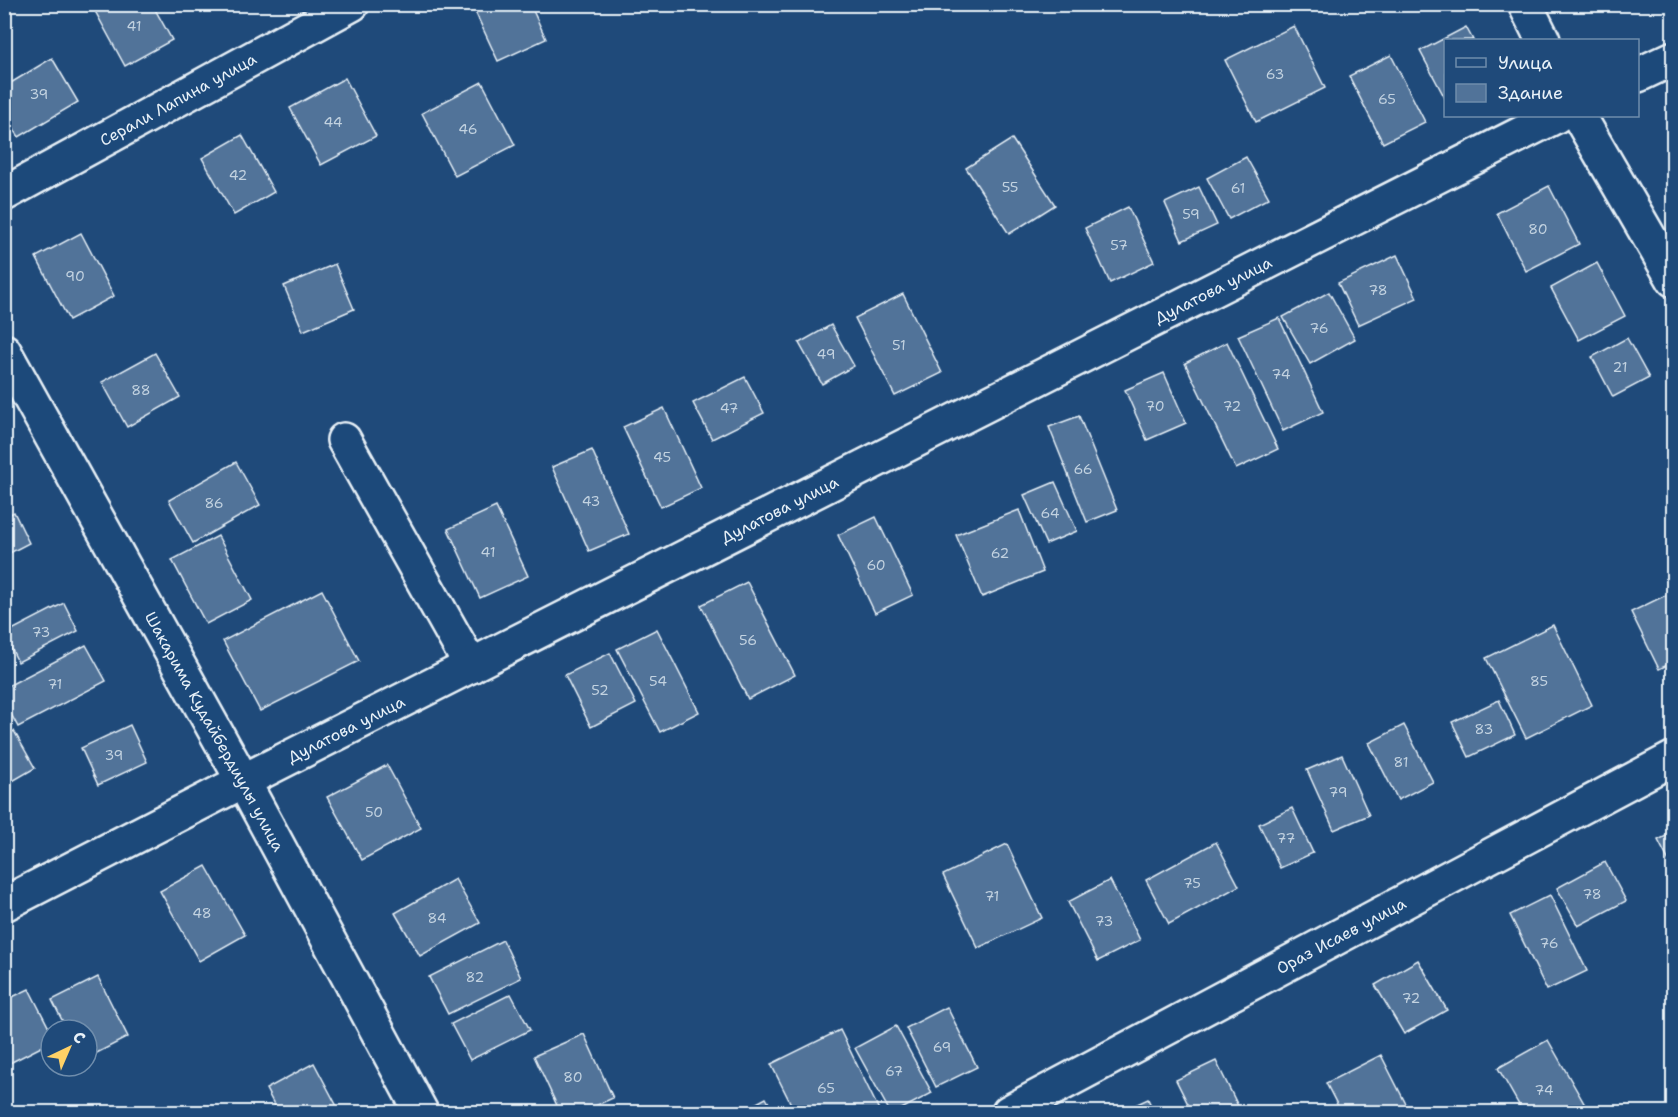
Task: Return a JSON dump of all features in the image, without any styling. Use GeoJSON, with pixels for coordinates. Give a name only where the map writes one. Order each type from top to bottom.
{"type":"FeatureCollection","features":[{"type":"Feature","properties":{"kind":"street","name":"Серали Лапина улица"},"geometry":{"type":"LineString","coordinates":[[4,194],[352,4]]}},
{"type":"Feature","properties":{"kind":"street"},"geometry":{"type":"LineString","coordinates":[[1525,4],[1542,39]]}},
{"type":"Feature","properties":{"kind":"street"},"geometry":{"type":"LineString","coordinates":[[1639,75],[1674,58]]}},
{"type":"Feature","properties":{"kind":"street","name":"Дулатова улица"},"geometry":{"type":"LineString","coordinates":[[4,904],[1554,117]]}},
{"type":"Feature","properties":{"kind":"street"},"geometry":{"type":"LineString","coordinates":[[1580,117],[1674,280]]}},
{"type":"Feature","properties":{"kind":"street","name":"Шакарима Кудайбердиулы улица"},"geometry":{"type":"LineString","coordinates":[[4,351],[243,781],[421,1113]]}},
{"type":"Feature","properties":{"kind":"street"},"geometry":{"type":"LineString","coordinates":[[344,440],[471,666]]}},
{"type":"Feature","properties":{"kind":"street","name":"Ораз Исаев улица"},"geometry":{"type":"LineString","coordinates":[[1009,1113],[1674,758]]}},
{"type":"Feature","properties":{"kind":"building"},"geometry":{"type":"Polygon","coordinates":[[[107,4],[152,4],[172,40],[125,66],[95,11],[107,4]]]}},
{"type":"Feature","properties":{"kind":"building"},"geometry":{"type":"Polygon","coordinates":[[[530,4],[546,39],[498,61],[472,5],[530,4]]]}},
{"type":"Feature","properties":{"kind":"building"},"geometry":{"type":"Polygon","coordinates":[[[1294,26],[1325,88],[1256,122],[1225,60],[1294,26]]]}},
{"type":"Feature","properties":{"kind":"building"},"geometry":{"type":"Polygon","coordinates":[[[1466,27],[1472,39],[1444,39],[1444,96],[1420,51],[1466,27]]]}},
{"type":"Feature","properties":{"kind":"building"},"geometry":{"type":"Polygon","coordinates":[[[1391,55],[1425,122],[1383,143],[1349,76],[1391,55]]]}},
{"type":"Feature","properties":{"kind":"building"},"geometry":{"type":"Polygon","coordinates":[[[52,58],[78,102],[19,137],[4,113],[4,87],[52,58]]]}},
{"type":"Feature","properties":{"kind":"building"},"geometry":{"type":"Polygon","coordinates":[[[345,78],[376,136],[321,165],[290,108],[345,78]]]}},
{"type":"Feature","properties":{"kind":"building"},"geometry":{"type":"Polygon","coordinates":[[[482,82],[515,145],[455,176],[422,113],[482,82]]]}},
{"type":"Feature","properties":{"kind":"building"},"geometry":{"type":"Polygon","coordinates":[[[242,135],[274,192],[234,215],[202,158],[242,135]]]}},
{"type":"Feature","properties":{"kind":"building"},"geometry":{"type":"Polygon","coordinates":[[[1012,139],[1055,205],[1009,234],[966,168],[1012,139]]]}},
{"type":"Feature","properties":{"kind":"building"},"geometry":{"type":"Polygon","coordinates":[[[1246,157],[1269,198],[1229,219],[1207,178],[1246,157]]]}},
{"type":"Feature","properties":{"kind":"building"},"geometry":{"type":"Polygon","coordinates":[[[1549,186],[1579,244],[1526,271],[1497,213],[1549,186]]]}},
{"type":"Feature","properties":{"kind":"building"},"geometry":{"type":"Polygon","coordinates":[[[1199,187],[1217,225],[1182,241],[1165,203],[1199,187]]]}},
{"type":"Feature","properties":{"kind":"building"},"geometry":{"type":"Polygon","coordinates":[[[1128,207],[1154,262],[1110,283],[1085,228],[1128,207]]]}},
{"type":"Feature","properties":{"kind":"building"},"geometry":{"type":"Polygon","coordinates":[[[81,233],[114,296],[69,320],[36,257],[81,233]]]}},
{"type":"Feature","properties":{"kind":"building"},"geometry":{"type":"Polygon","coordinates":[[[1397,255],[1417,298],[1358,325],[1338,283],[1397,255]]]}},
{"type":"Feature","properties":{"kind":"building"},"geometry":{"type":"Polygon","coordinates":[[[1597,263],[1625,316],[1579,340],[1551,288],[1597,263]]]}},
{"type":"Feature","properties":{"kind":"building"},"geometry":{"type":"Polygon","coordinates":[[[335,264],[354,309],[303,331],[284,286],[335,264]]]}},
{"type":"Feature","properties":{"kind":"building"},"geometry":{"type":"Polygon","coordinates":[[[1329,292],[1355,339],[1310,364],[1283,317],[1329,292]]]}},
{"type":"Feature","properties":{"kind":"building"},"geometry":{"type":"Polygon","coordinates":[[[903,294],[942,373],[895,396],[855,318],[903,294]]]}},
{"type":"Feature","properties":{"kind":"building"},"geometry":{"type":"Polygon","coordinates":[[[1279,318],[1323,412],[1283,431],[1238,336],[1279,318]]]}},
{"type":"Feature","properties":{"kind":"building"},"geometry":{"type":"Polygon","coordinates":[[[831,325],[854,366],[822,384],[799,343],[831,325]]]}},
{"type":"Feature","properties":{"kind":"building"},"geometry":{"type":"Polygon","coordinates":[[[1627,338],[1649,378],[1613,397],[1592,357],[1627,338]]]}},
{"type":"Feature","properties":{"kind":"building"},"geometry":{"type":"Polygon","coordinates":[[[1227,342],[1278,449],[1236,469],[1185,363],[1227,342]]]}},
{"type":"Feature","properties":{"kind":"building"},"geometry":{"type":"Polygon","coordinates":[[[155,353],[180,397],[127,427],[102,382],[155,353]]]}},
{"type":"Feature","properties":{"kind":"building"},"geometry":{"type":"Polygon","coordinates":[[[1164,373],[1186,423],[1147,440],[1125,390],[1164,373]]]}},
{"type":"Feature","properties":{"kind":"building"},"geometry":{"type":"Polygon","coordinates":[[[745,377],[764,413],[712,439],[693,403],[745,377]]]}},
{"type":"Feature","properties":{"kind":"building"},"geometry":{"type":"Polygon","coordinates":[[[664,408],[701,488],[661,507],[623,427],[664,408]]]}},
{"type":"Feature","properties":{"kind":"building"},"geometry":{"type":"Polygon","coordinates":[[[1079,416],[1117,510],[1087,522],[1049,427],[1079,416]]]}},
{"type":"Feature","properties":{"kind":"building"},"geometry":{"type":"Polygon","coordinates":[[[592,450],[629,534],[589,551],[552,467],[592,450]]]}},
{"type":"Feature","properties":{"kind":"building"},"geometry":{"type":"Polygon","coordinates":[[[236,462],[260,505],[193,543],[169,500],[236,462]]]}},
{"type":"Feature","properties":{"kind":"building"},"geometry":{"type":"Polygon","coordinates":[[[1055,482],[1077,531],[1046,544],[1024,495],[1055,482]]]}},
{"type":"Feature","properties":{"kind":"building"},"geometry":{"type":"Polygon","coordinates":[[[496,507],[528,576],[480,598],[448,529],[496,507]]]}},
{"type":"Feature","properties":{"kind":"building"},"geometry":{"type":"Polygon","coordinates":[[[1019,510],[1043,572],[982,597],[956,535],[1019,510]]]}},
{"type":"Feature","properties":{"kind":"building"},"geometry":{"type":"Polygon","coordinates":[[[14,512],[29,543],[4,556],[4,517],[14,512]]]}},
{"type":"Feature","properties":{"kind":"building"},"geometry":{"type":"Polygon","coordinates":[[[876,517],[913,595],[875,613],[838,535],[876,517]]]}},
{"type":"Feature","properties":{"kind":"building"},"geometry":{"type":"Polygon","coordinates":[[[218,536],[252,600],[206,624],[172,560],[218,536]]]}},
{"type":"Feature","properties":{"kind":"building"},"geometry":{"type":"Polygon","coordinates":[[[747,582],[795,675],[748,699],[701,605],[747,582]]]}},
{"type":"Feature","properties":{"kind":"building"},"geometry":{"type":"Polygon","coordinates":[[[322,590],[359,661],[260,711],[223,641],[322,590]]]}},
{"type":"Feature","properties":{"kind":"building"},"geometry":{"type":"Polygon","coordinates":[[[1666,595],[1674,610],[1674,662],[1659,669],[1631,612],[1666,595]]]}},
{"type":"Feature","properties":{"kind":"building"},"geometry":{"type":"Polygon","coordinates":[[[64,603],[78,631],[18,662],[4,634],[64,603]]]}},
{"type":"Feature","properties":{"kind":"building"},"geometry":{"type":"Polygon","coordinates":[[[1553,625],[1592,705],[1526,738],[1486,658],[1553,625]]]}},
{"type":"Feature","properties":{"kind":"building"},"geometry":{"type":"Polygon","coordinates":[[[657,629],[699,712],[660,732],[617,649],[657,629]]]}},
{"type":"Feature","properties":{"kind":"building"},"geometry":{"type":"Polygon","coordinates":[[[86,645],[106,681],[18,727],[4,701],[4,688],[86,645]]]}},
{"type":"Feature","properties":{"kind":"building"},"geometry":{"type":"Polygon","coordinates":[[[610,653],[636,704],[591,727],[565,675],[610,653]]]}},
{"type":"Feature","properties":{"kind":"building"},"geometry":{"type":"Polygon","coordinates":[[[1499,700],[1515,735],[1469,757],[1452,722],[1499,700]]]}},
{"type":"Feature","properties":{"kind":"building"},"geometry":{"type":"Polygon","coordinates":[[[130,725],[147,762],[98,785],[81,748],[130,725]]]}},
{"type":"Feature","properties":{"kind":"building"},"geometry":{"type":"Polygon","coordinates":[[[1404,725],[1433,782],[1398,800],[1369,743],[1404,725]]]}},
{"type":"Feature","properties":{"kind":"building"},"geometry":{"type":"Polygon","coordinates":[[[14,731],[35,768],[4,786],[4,736],[14,731]]]}},
{"type":"Feature","properties":{"kind":"building"},"geometry":{"type":"Polygon","coordinates":[[[1342,755],[1369,815],[1334,830],[1307,770],[1342,755]]]}},
{"type":"Feature","properties":{"kind":"building"},"geometry":{"type":"Polygon","coordinates":[[[387,765],[421,828],[362,860],[327,797],[387,765]]]}},
{"type":"Feature","properties":{"kind":"building"},"geometry":{"type":"Polygon","coordinates":[[[1292,808],[1313,853],[1280,868],[1259,824],[1292,808]]]}},
{"type":"Feature","properties":{"kind":"building"},"geometry":{"type":"Polygon","coordinates":[[[1674,832],[1674,871],[1658,840],[1674,832]]]}},
{"type":"Feature","properties":{"kind":"building"},"geometry":{"type":"Polygon","coordinates":[[[1216,842],[1239,886],[1169,924],[1146,880],[1216,842]]]}},
{"type":"Feature","properties":{"kind":"building"},"geometry":{"type":"Polygon","coordinates":[[[1007,844],[1042,918],[978,948],[943,875],[1007,844]]]}},
{"type":"Feature","properties":{"kind":"building"},"geometry":{"type":"Polygon","coordinates":[[[1605,862],[1626,901],[1578,926],[1557,888],[1605,862]]]}},
{"type":"Feature","properties":{"kind":"building"},"geometry":{"type":"Polygon","coordinates":[[[206,866],[245,935],[199,961],[160,891],[206,866]]]}},
{"type":"Feature","properties":{"kind":"building"},"geometry":{"type":"Polygon","coordinates":[[[455,879],[480,923],[420,956],[395,913],[455,879]]]}},
{"type":"Feature","properties":{"kind":"building"},"geometry":{"type":"Polygon","coordinates":[[[1110,880],[1140,940],[1098,961],[1068,902],[1110,880]]]}},
{"type":"Feature","properties":{"kind":"building"},"geometry":{"type":"Polygon","coordinates":[[[1550,895],[1587,971],[1547,990],[1510,915],[1550,895]]]}},
{"type":"Feature","properties":{"kind":"building"},"geometry":{"type":"Polygon","coordinates":[[[503,940],[521,978],[448,1014],[429,977],[503,940]]]}},
{"type":"Feature","properties":{"kind":"building"},"geometry":{"type":"Polygon","coordinates":[[[1418,960],[1447,1010],[1404,1034],[1375,985],[1418,960]]]}},
{"type":"Feature","properties":{"kind":"building"},"geometry":{"type":"Polygon","coordinates":[[[98,977],[128,1037],[99,1052],[99,1018],[61,1018],[52,1000],[98,977]]]}},
{"type":"Feature","properties":{"kind":"building"},"geometry":{"type":"Polygon","coordinates":[[[29,989],[44,1018],[39,1018],[39,1048],[4,1066],[4,1001],[29,989]]]}},
{"type":"Feature","properties":{"kind":"building"},"geometry":{"type":"Polygon","coordinates":[[[511,994],[530,1030],[470,1060],[451,1024],[511,994]]]}},
{"type":"Feature","properties":{"kind":"building"},"geometry":{"type":"Polygon","coordinates":[[[947,1007],[977,1067],[936,1087],[906,1028],[947,1007]]]}},
{"type":"Feature","properties":{"kind":"building"},"geometry":{"type":"Polygon","coordinates":[[[896,1026],[932,1093],[896,1112],[890,1112],[855,1048],[896,1026]]]}},
{"type":"Feature","properties":{"kind":"building"},"geometry":{"type":"Polygon","coordinates":[[[840,1030],[880,1112],[795,1112],[771,1064],[840,1030]]]}},
{"type":"Feature","properties":{"kind":"building"},"geometry":{"type":"Polygon","coordinates":[[[584,1034],[613,1098],[582,1112],[560,1112],[534,1056],[584,1034]]]}},
{"type":"Feature","properties":{"kind":"building"},"geometry":{"type":"Polygon","coordinates":[[[1548,1040],[1589,1112],[1523,1112],[1498,1068],[1548,1040]]]}},
{"type":"Feature","properties":{"kind":"building"},"geometry":{"type":"Polygon","coordinates":[[[1381,1055],[1410,1112],[1341,1112],[1326,1083],[1381,1055]]]}},
{"type":"Feature","properties":{"kind":"building"},"geometry":{"type":"Polygon","coordinates":[[[1216,1061],[1241,1112],[1192,1112],[1176,1080],[1216,1061]]]}},
{"type":"Feature","properties":{"kind":"building"},"geometry":{"type":"Polygon","coordinates":[[[314,1063],[340,1112],[278,1112],[266,1089],[314,1063]]]}},
{"type":"Feature","properties":{"kind":"building"},"geometry":{"type":"Polygon","coordinates":[[[766,1098],[774,1112],[740,1112],[766,1098]]]}},
{"type":"Feature","properties":{"kind":"building"},"geometry":{"type":"Polygon","coordinates":[[[1148,1099],[1154,1112],[1120,1112],[1148,1099]]]}}]}
